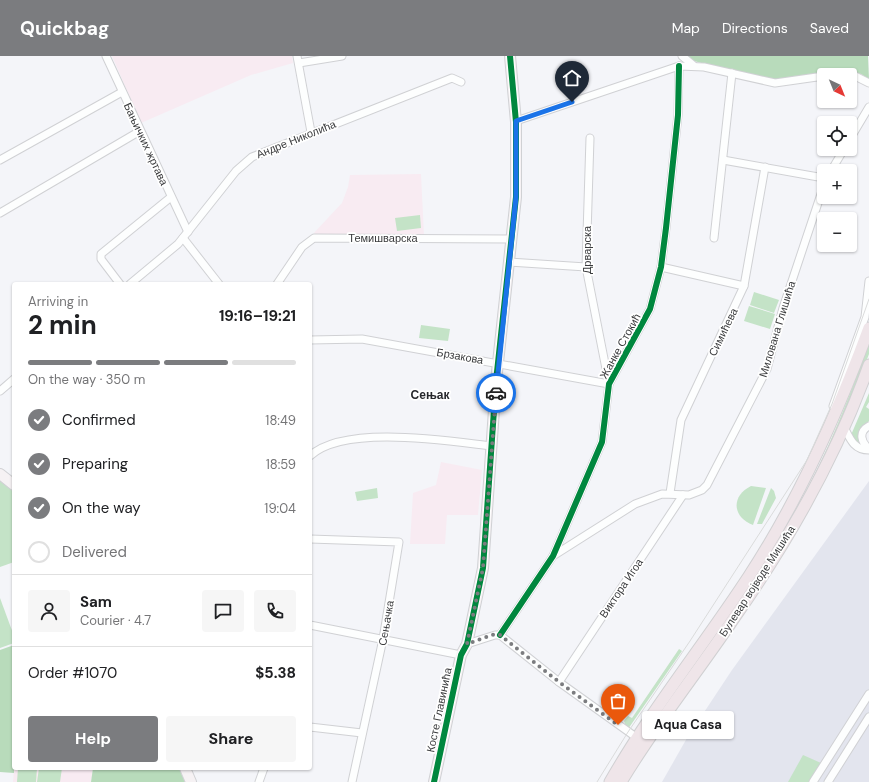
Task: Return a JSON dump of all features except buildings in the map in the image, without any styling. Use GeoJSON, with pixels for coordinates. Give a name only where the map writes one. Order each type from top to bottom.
{"type":"FeatureCollection","features":[{"type":"Feature","properties":{"kind":"main road","name":"Булевар војводе Мишића"},"geometry":{"type":"LineString","coordinates":[[621,782],[641,742],[766,549],[812,466],[839,408],[869,328]]}},
{"type":"Feature","properties":{"kind":"main road","name":"Булевар војводе Мишића"},"geometry":{"type":"LineString","coordinates":[[610,782],[735,617],[781,547],[809,497],[844,427],[869,366]]}},
{"type":"Feature","properties":{"kind":"main road"},"geometry":{"type":"LineString","coordinates":[[862,386],[869,376]]}},
{"type":"Feature","properties":{"kind":"street","name":"Бањичких жртава"},"geometry":{"type":"LineString","coordinates":[[106,56],[188,232]]}},
{"type":"Feature","properties":{"kind":"street"},"geometry":{"type":"LineString","coordinates":[[311,132],[298,59],[342,56]]}},
{"type":"Feature","properties":{"kind":"street","name":"Косте Главинића"},"geometry":{"type":"LineString","coordinates":[[434,782],[461,656],[467,644],[483,568],[498,363],[516,197],[516,121],[510,56]]}},
{"type":"Feature","properties":{"kind":"street"},"geometry":{"type":"LineString","coordinates":[[682,56],[694,66]]}},
{"type":"Feature","properties":{"kind":"street"},"geometry":{"type":"LineString","coordinates":[[516,121],[679,66],[694,66],[775,83],[817,77]]}},
{"type":"Feature","properties":{"kind":"street","name":"Жанке Стокић"},"geometry":{"type":"LineString","coordinates":[[500,635],[553,556],[602,442],[609,384],[647,316],[661,267],[678,115],[679,66]]}},
{"type":"Feature","properties":{"kind":"street"},"geometry":{"type":"LineString","coordinates":[[714,238],[732,73]]}},
{"type":"Feature","properties":{"kind":"street"},"geometry":{"type":"LineString","coordinates":[[857,77],[869,83]]}},
{"type":"Feature","properties":{"kind":"street","name":"Андре Николића"},"geometry":{"type":"LineString","coordinates":[[132,282],[183,238],[247,161],[266,151],[311,132],[452,78],[461,82]]}},
{"type":"Feature","properties":{"kind":"street"},"geometry":{"type":"LineString","coordinates":[[0,160],[122,92]]}},
{"type":"Feature","properties":{"kind":"street"},"geometry":{"type":"LineString","coordinates":[[857,127],[869,107]]}},
{"type":"Feature","properties":{"kind":"street"},"geometry":{"type":"LineString","coordinates":[[0,213],[140,131]]}},
{"type":"Feature","properties":{"kind":"street","name":"Дрварска"},"geometry":{"type":"LineString","coordinates":[[590,138],[586,267],[609,384]]}},
{"type":"Feature","properties":{"kind":"street"},"geometry":{"type":"LineString","coordinates":[[723,160],[765,166],[817,177]]}},
{"type":"Feature","properties":{"kind":"street","name":"Симићева"},"geometry":{"type":"LineString","coordinates":[[670,493],[681,420],[744,286],[765,166]]}},
{"type":"Feature","properties":{"kind":"street"},"geometry":{"type":"LineString","coordinates":[[118,282],[101,260],[101,254],[171,197]]}},
{"type":"Feature","properties":{"kind":"street","name":"Милована Глишића"},"geometry":{"type":"LineString","coordinates":[[683,495],[696,493],[707,485],[764,374],[774,348],[783,308],[818,204]]}},
{"type":"Feature","properties":{"kind":"street"},"geometry":{"type":"LineString","coordinates":[[183,238],[217,282]]}},
{"type":"Feature","properties":{"kind":"street","name":"Темишварска"},"geometry":{"type":"LineString","coordinates":[[278,282],[302,247],[314,238],[512,238]]}},
{"type":"Feature","properties":{"kind":"street"},"geometry":{"type":"LineString","coordinates":[[509,262],[586,267]]}},
{"type":"Feature","properties":{"kind":"street"},"geometry":{"type":"LineString","coordinates":[[661,267],[744,286]]}},
{"type":"Feature","properties":{"kind":"street"},"geometry":{"type":"LineString","coordinates":[[839,408],[833,406],[865,317],[869,281]]}},
{"type":"Feature","properties":{"kind":"street","name":"Брзакова"},"geometry":{"type":"LineString","coordinates":[[312,340],[362,339],[609,384]]}},
{"type":"Feature","properties":{"kind":"street"},"geometry":{"type":"LineString","coordinates":[[0,391],[12,381]]}},
{"type":"Feature","properties":{"kind":"street"},"geometry":{"type":"LineString","coordinates":[[869,426],[865,428],[861,434],[862,441],[869,449]]}},
{"type":"Feature","properties":{"kind":"street"},"geometry":{"type":"LineString","coordinates":[[844,427],[850,440],[857,447],[869,449]]}},
{"type":"Feature","properties":{"kind":"street"},"geometry":{"type":"LineString","coordinates":[[312,454],[320,448],[331,444],[384,437],[423,438],[491,446]]}},
{"type":"Feature","properties":{"kind":"street"},"geometry":{"type":"LineString","coordinates":[[0,474],[12,483]]}},
{"type":"Feature","properties":{"kind":"street"},"geometry":{"type":"LineString","coordinates":[[553,556],[635,504],[655,496],[670,493],[683,495]]}},
{"type":"Feature","properties":{"kind":"street","name":"Виктора Игоа"},"geometry":{"type":"LineString","coordinates":[[559,682],[683,495]]}},
{"type":"Feature","properties":{"kind":"street","name":"Сењачка"},"geometry":{"type":"LineString","coordinates":[[312,539],[399,542],[383,639],[352,782]]}},
{"type":"Feature","properties":{"kind":"street"},"geometry":{"type":"LineString","coordinates":[[312,625],[461,656]]}},
{"type":"Feature","properties":{"kind":"street"},"geometry":{"type":"LineString","coordinates":[[467,644],[495,634],[500,635],[559,682],[641,742]]}},
{"type":"Feature","properties":{"kind":"street"},"geometry":{"type":"LineString","coordinates":[[813,782],[869,694]]}},
{"type":"Feature","properties":{"kind":"street"},"geometry":{"type":"LineString","coordinates":[[828,782],[869,717]]}},
{"type":"Feature","properties":{"kind":"street"},"geometry":{"type":"LineString","coordinates":[[312,727],[362,733]]}},
{"type":"Feature","properties":{"kind":"street"},"geometry":{"type":"LineString","coordinates":[[186,770],[191,782]]}},
{"type":"Feature","properties":{"kind":"street"},"geometry":{"type":"LineString","coordinates":[[259,782],[263,770]]}},
{"type":"Feature","properties":{"kind":"shaded area"},"geometry":{"type":"Polygon","coordinates":[[[112,56],[292,56],[293,63],[251,75],[141,123],[112,56]]]}},
{"type":"Feature","properties":{"kind":"shaded area"},"geometry":{"type":"Polygon","coordinates":[[[421,174],[424,236],[317,236],[314,233],[342,203],[348,187],[350,175],[421,174]]]}},
{"type":"Feature","properties":{"kind":"shaded area"},"geometry":{"type":"Polygon","coordinates":[[[441,462],[482,470],[478,515],[447,515],[445,544],[410,544],[413,493],[436,485],[441,462]]]}},
{"type":"Feature","properties":{"kind":"shaded area"},"geometry":{"type":"Polygon","coordinates":[[[869,481],[869,782],[662,782],[687,738],[732,670],[869,481]]]}},
{"type":"Feature","properties":{"kind":"shaded area"},"geometry":{"type":"Polygon","coordinates":[[[14,770],[93,770],[91,782],[13,782],[14,770]]]}},
{"type":"Feature","properties":{"kind":"green space"},"geometry":{"type":"Polygon","coordinates":[[[688,56],[868,56],[869,79],[861,74],[857,74],[857,68],[817,68],[817,76],[774,82],[694,61],[688,56]]]}},
{"type":"Feature","properties":{"kind":"green space"},"geometry":{"type":"Polygon","coordinates":[[[420,215],[421,228],[397,231],[395,218],[420,215]]]}},
{"type":"Feature","properties":{"kind":"green space"},"geometry":{"type":"Polygon","coordinates":[[[754,292],[779,300],[774,313],[750,305],[754,292]]]}},
{"type":"Feature","properties":{"kind":"green space"},"geometry":{"type":"Polygon","coordinates":[[[749,306],[775,314],[770,329],[744,321],[749,306]]]}},
{"type":"Feature","properties":{"kind":"green space"},"geometry":{"type":"Polygon","coordinates":[[[421,325],[450,329],[448,341],[419,338],[421,325]]]}},
{"type":"Feature","properties":{"kind":"green space"},"geometry":{"type":"Polygon","coordinates":[[[869,343],[869,354],[839,430],[774,553],[722,629],[780,537],[812,480],[828,447],[869,343]]]}},
{"type":"Feature","properties":{"kind":"green space"},"geometry":{"type":"Polygon","coordinates":[[[869,393],[869,402],[866,407],[869,409],[869,421],[861,428],[863,446],[858,444],[851,435],[869,393]]]}},
{"type":"Feature","properties":{"kind":"green space"},"geometry":{"type":"Polygon","coordinates":[[[0,481],[12,490],[12,563],[0,567],[0,481]]]}},
{"type":"Feature","properties":{"kind":"green space"},"geometry":{"type":"Polygon","coordinates":[[[751,486],[766,488],[753,525],[741,517],[737,506],[737,501],[740,495],[744,490],[751,486]]]}},
{"type":"Feature","properties":{"kind":"green space"},"geometry":{"type":"Polygon","coordinates":[[[377,488],[378,498],[357,501],[355,492],[377,488]]]}},
{"type":"Feature","properties":{"kind":"green space"},"geometry":{"type":"Polygon","coordinates":[[[771,488],[774,491],[776,498],[762,524],[757,524],[771,488]]]}},
{"type":"Feature","properties":{"kind":"green space"},"geometry":{"type":"Polygon","coordinates":[[[0,598],[12,631],[12,644],[0,648],[0,598]]]}},
{"type":"Feature","properties":{"kind":"green space"},"geometry":{"type":"Polygon","coordinates":[[[12,646],[12,770],[14,770],[14,773],[0,772],[0,650],[12,646]]]}},
{"type":"Feature","properties":{"kind":"green space"},"geometry":{"type":"Polygon","coordinates":[[[679,649],[682,651],[628,729],[624,721],[628,716],[632,718],[679,649]]]}},
{"type":"Feature","properties":{"kind":"green space"},"geometry":{"type":"Polygon","coordinates":[[[803,755],[821,763],[809,782],[788,782],[803,755]]]}},
{"type":"Feature","properties":{"kind":"green space"},"geometry":{"type":"Polygon","coordinates":[[[18,770],[37,770],[36,782],[17,782],[18,770]]]}},
{"type":"Feature","properties":{"kind":"green space"},"geometry":{"type":"Polygon","coordinates":[[[39,770],[62,770],[60,782],[37,782],[39,770]]]}},
{"type":"Feature","properties":{"kind":"green space"},"geometry":{"type":"Polygon","coordinates":[[[93,770],[180,770],[185,782],[91,782],[93,770]]]}},
{"type":"Feature","properties":{"kind":"tram line"},"geometry":{"type":"LineString","coordinates":[[597,782],[628,732],[690,641],[807,460],[832,404],[869,299]]}},
{"type":"Feature","properties":{"kind":"cycle path"},"geometry":{"type":"LineString","coordinates":[[434,782],[461,655],[467,644],[483,568],[496,381],[516,197],[516,122],[510,56]]}},
{"type":"Feature","properties":{"kind":"cycle path"},"geometry":{"type":"LineString","coordinates":[[500,635],[553,556],[602,442],[609,384],[650,309],[661,267],[666,228],[678,115],[679,66]]}},
{"type":"Feature","properties":{"kind":"way so far"},"geometry":{"type":"LineString","coordinates":[[496,393],[491,446],[486,543],[479,595],[467,644],[495,634],[500,635],[559,682],[618,725]]}},
{"type":"Feature","properties":{"kind":"place","name":"Aqua Casa"},"geometry":{"type":"Point","coordinates":[618,725]}},
{"type":"Feature","properties":{"kind":"district","name":"Сењак"},"geometry":{"type":"Point","coordinates":[430,395]}},
{"type":"Feature","properties":{"kind":"route"},"geometry":{"type":"LineString","coordinates":[[496,393],[516,197],[516,121],[572,102]]}}]}
